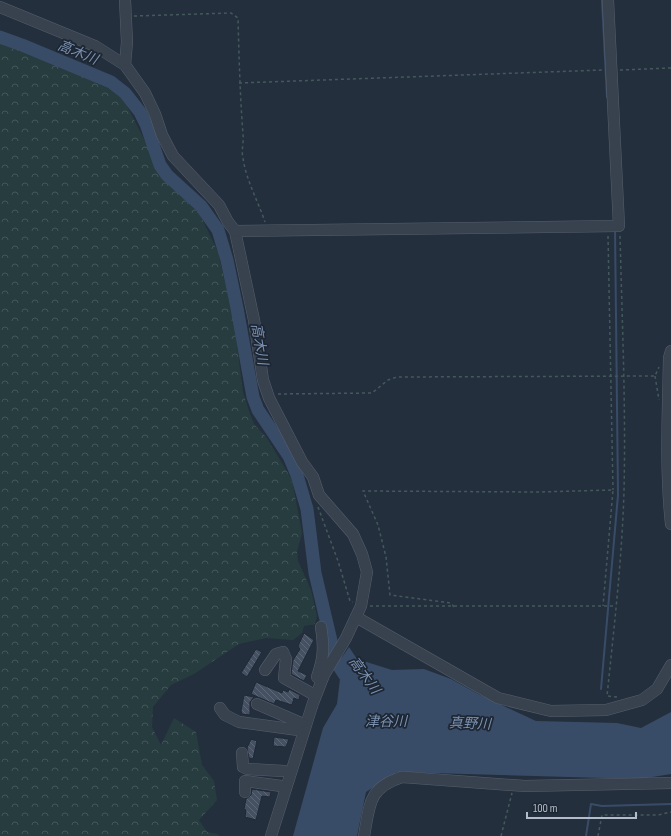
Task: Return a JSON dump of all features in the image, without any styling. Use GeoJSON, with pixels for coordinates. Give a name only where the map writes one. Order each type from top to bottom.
{"type":"FeatureCollection","features":[{"type":"Feature","properties":{"kind":"street"},"geometry":{"type":"LineString","coordinates":[[125,0],[127,42],[125,65]]}},
{"type":"Feature","properties":{"kind":"street"},"geometry":{"type":"LineString","coordinates":[[235,231],[614,226],[607,70],[608,0]]}},
{"type":"Feature","properties":{"kind":"street"},"geometry":{"type":"LineString","coordinates":[[0,7],[95,46],[125,65],[145,93],[156,114],[162,135],[173,156],[220,205],[228,222],[235,231],[254,320],[262,380],[269,398],[302,462],[313,477],[320,495],[353,534],[362,554],[367,572],[361,606],[346,638],[324,675],[313,703],[271,836]]}},
{"type":"Feature","properties":{"kind":"street"},"geometry":{"type":"LineString","coordinates":[[671,351],[669,358],[667,487],[671,524]]}},
{"type":"Feature","properties":{"kind":"street"},"geometry":{"type":"LineString","coordinates":[[356,617],[498,698],[551,711],[606,710],[642,700],[657,689],[671,665]]}},
{"type":"Feature","properties":{"kind":"street"},"geometry":{"type":"LineString","coordinates":[[271,836],[270,826],[284,771],[323,661],[324,647],[321,626]]}},
{"type":"Feature","properties":{"kind":"street"},"geometry":{"type":"LineString","coordinates":[[265,670],[276,654],[283,652],[286,659],[284,678],[311,693]]}},
{"type":"Feature","properties":{"kind":"street"},"geometry":{"type":"LineString","coordinates":[[257,704],[299,726]]}},
{"type":"Feature","properties":{"kind":"street"},"geometry":{"type":"LineString","coordinates":[[220,708],[225,715],[239,722],[299,726]]}},
{"type":"Feature","properties":{"kind":"street"},"geometry":{"type":"LineString","coordinates":[[242,753],[243,767],[247,769],[284,771]]}},
{"type":"Feature","properties":{"kind":"street"},"geometry":{"type":"LineString","coordinates":[[247,769],[243,775],[245,786],[281,786]]}},
{"type":"Feature","properties":{"kind":"street"},"geometry":{"type":"LineString","coordinates":[[364,836],[370,806],[376,793],[390,780],[402,777],[514,785],[660,785],[671,783]]}},
{"type":"Feature","properties":{"kind":"path"},"geometry":{"type":"LineString","coordinates":[[126,16],[231,13],[238,18],[239,83],[243,139],[242,157],[247,177],[259,202],[266,230]]}},
{"type":"Feature","properties":{"kind":"path"},"geometry":{"type":"LineString","coordinates":[[239,83],[671,68]]}},
{"type":"Feature","properties":{"kind":"path"},"geometry":{"type":"LineString","coordinates":[[614,226],[624,375],[624,492],[616,606],[607,696],[621,697]]}},
{"type":"Feature","properties":{"kind":"path"},"geometry":{"type":"LineString","coordinates":[[604,606],[613,490],[611,375],[614,226]]}},
{"type":"Feature","properties":{"kind":"path"},"geometry":{"type":"LineString","coordinates":[[269,398],[276,395],[287,394],[372,393],[388,380],[397,377],[655,376],[661,362]]}},
{"type":"Feature","properties":{"kind":"path"},"geometry":{"type":"LineString","coordinates":[[318,490],[318,509],[338,561],[350,601],[361,606],[616,606]]}},
{"type":"Feature","properties":{"kind":"path"},"geometry":{"type":"LineString","coordinates":[[454,607],[451,603],[390,594],[386,557],[378,525],[363,491],[538,492],[613,490]]}},
{"type":"Feature","properties":{"kind":"path"},"geometry":{"type":"LineString","coordinates":[[501,836],[514,785]]}},
{"type":"Feature","properties":{"kind":"path"},"geometry":{"type":"LineString","coordinates":[[598,836],[602,815],[658,815],[671,812]]}},
{"type":"Feature","properties":{"kind":"green space"},"geometry":{"type":"Polygon","coordinates":[[[0,42],[28,52],[104,85],[117,93],[127,106],[166,182],[199,213],[218,252],[234,322],[243,392],[249,411],[254,424],[267,438],[292,480],[302,533],[297,552],[298,561],[311,590],[317,616],[315,624],[304,626],[302,633],[293,640],[266,638],[239,644],[194,674],[171,685],[153,707],[152,727],[161,745],[174,718],[196,732],[202,765],[214,781],[217,800],[199,820],[207,832],[220,836],[0,836],[0,42]]]}},
{"type":"Feature","properties":{"kind":"water","name":"津谷川"},"geometry":{"type":"Polygon","coordinates":[[[349,647],[357,659],[392,670],[424,669],[451,679],[480,695],[536,721],[617,723],[641,728],[671,712],[671,774],[640,779],[397,772],[366,792],[357,836],[293,836],[323,728],[337,704],[340,679],[338,663],[349,647]]]}},
{"type":"Feature","properties":{"kind":"building"},"geometry":{"type":"Polygon","coordinates":[[[304,633],[314,640],[298,671],[307,675],[304,681],[291,674],[293,660],[300,649],[298,646],[304,633]]]}},
{"type":"Feature","properties":{"kind":"building"},"geometry":{"type":"Polygon","coordinates":[[[256,649],[262,652],[247,677],[241,673],[256,649]]]}},
{"type":"Feature","properties":{"kind":"building"},"geometry":{"type":"Polygon","coordinates":[[[256,682],[282,693],[283,690],[288,692],[289,689],[300,695],[299,700],[294,698],[292,705],[276,700],[274,704],[251,694],[256,682]]]}},
{"type":"Feature","properties":{"kind":"building"},"geometry":{"type":"Polygon","coordinates":[[[244,695],[254,697],[250,702],[250,715],[242,714],[241,711],[244,695]]]}},
{"type":"Feature","properties":{"kind":"building"},"geometry":{"type":"Polygon","coordinates":[[[274,737],[289,739],[286,747],[273,746],[274,737]]]}},
{"type":"Feature","properties":{"kind":"building"},"geometry":{"type":"Polygon","coordinates":[[[251,739],[257,741],[253,759],[249,758],[247,748],[251,739]]]}},
{"type":"Feature","properties":{"kind":"building"},"geometry":{"type":"Polygon","coordinates":[[[252,789],[271,792],[270,797],[262,796],[256,820],[245,817],[246,810],[244,809],[246,799],[251,795],[252,789]]]}},
{"type":"Feature","properties":{"kind":"waterway"},"geometry":{"type":"LineString","coordinates":[[602,0],[607,97]]}},
{"type":"Feature","properties":{"kind":"waterway","name":"高木川"},"geometry":{"type":"LineString","coordinates":[[0,37],[111,82],[125,93],[140,112],[146,124],[160,165],[167,175],[201,206],[218,230],[227,260],[253,397],[258,410],[289,456],[297,475],[307,509],[315,573],[336,662],[348,680]]}},
{"type":"Feature","properties":{"kind":"waterway"},"geometry":{"type":"LineString","coordinates":[[601,689],[618,495],[615,229]]}},
{"type":"Feature","properties":{"kind":"waterway"},"geometry":{"type":"LineString","coordinates":[[586,836],[591,804],[602,806],[671,804]]}},
{"type":"Feature","properties":{"kind":"water label","name":"真野川"},"geometry":{"type":"Point","coordinates":[470,723]}}]}
